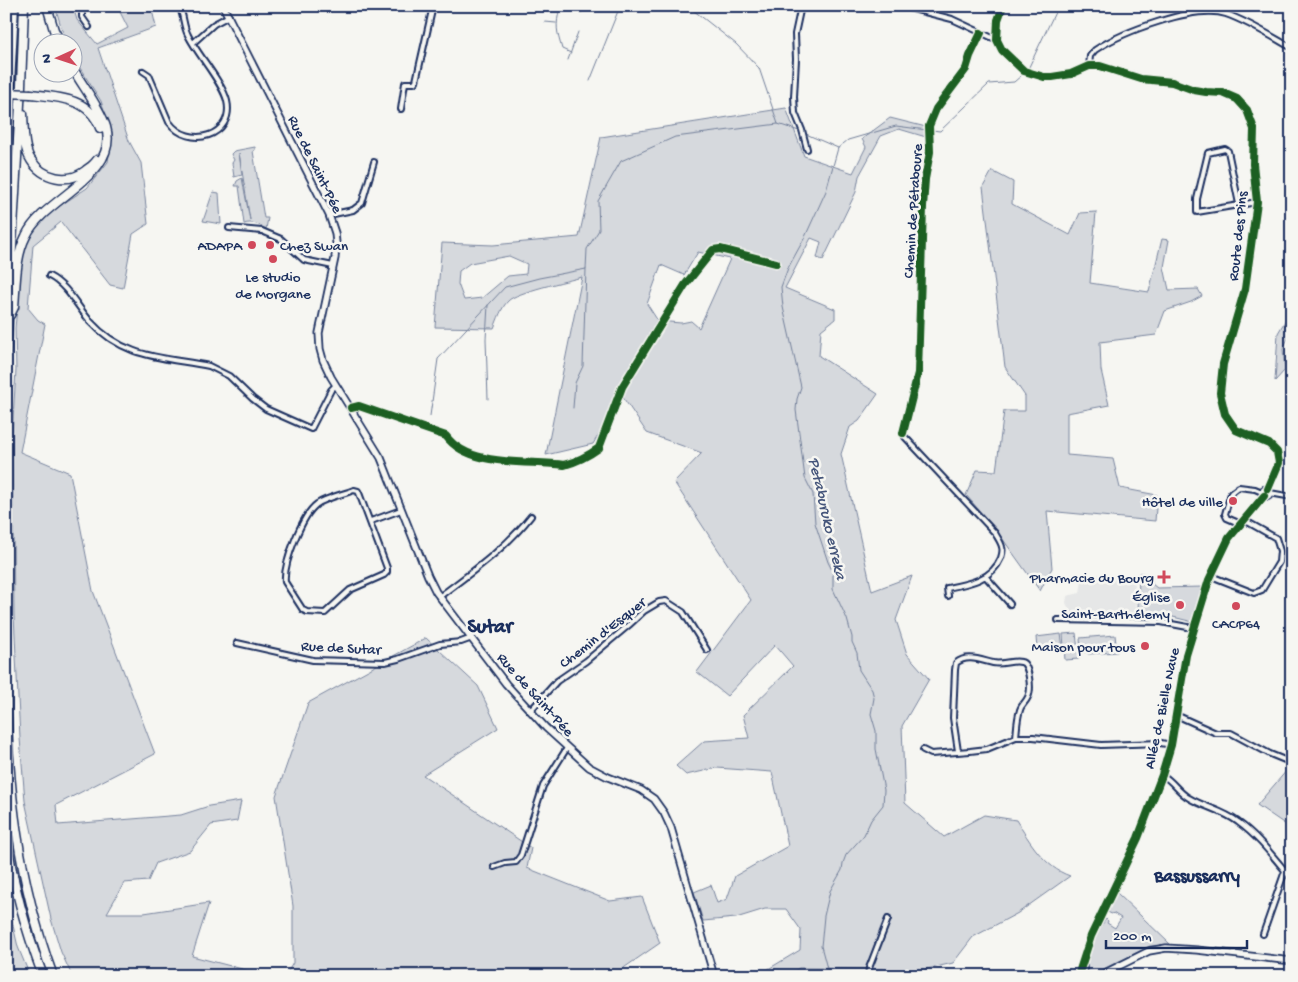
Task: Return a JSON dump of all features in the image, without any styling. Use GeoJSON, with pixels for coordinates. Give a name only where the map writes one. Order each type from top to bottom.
{"type":"FeatureCollection","features":[{"type":"Feature","properties":{"kind":"highway"},"geometry":{"type":"LineString","coordinates":[[6,33],[10,6]]}},
{"type":"Feature","properties":{"kind":"highway"},"geometry":{"type":"LineString","coordinates":[[6,162],[14,6]]}},
{"type":"Feature","properties":{"kind":"highway"},"geometry":{"type":"LineString","coordinates":[[6,354],[24,6]]}},
{"type":"Feature","properties":{"kind":"highway"},"geometry":{"type":"LineString","coordinates":[[47,6],[55,32]]}},
{"type":"Feature","properties":{"kind":"highway"},"geometry":{"type":"LineString","coordinates":[[8,319],[14,307],[20,252],[33,223],[43,212],[92,174],[99,166],[104,155],[107,142],[102,116],[81,82]]}},
{"type":"Feature","properties":{"kind":"highway"},"geometry":{"type":"LineString","coordinates":[[6,93],[31,94],[75,100],[89,109],[98,120],[103,135],[101,152],[95,163],[81,174],[68,179],[52,177],[39,169],[30,159],[26,143],[21,86]]}},
{"type":"Feature","properties":{"kind":"highway"},"geometry":{"type":"LineString","coordinates":[[6,690],[12,798],[19,850],[28,895],[53,976]]}},
{"type":"Feature","properties":{"kind":"highway"},"geometry":{"type":"LineString","coordinates":[[6,837],[18,899],[30,942],[43,976]]}},
{"type":"Feature","properties":{"kind":"main road","name":"Rue de Saint-Pée"},"geometry":{"type":"LineString","coordinates":[[223,6],[329,215],[336,243],[321,321],[319,341],[323,360],[336,385],[352,408],[381,458],[428,576],[440,597],[506,684],[567,748],[589,767],[641,790],[660,806],[668,820],[714,976]]}},
{"type":"Feature","properties":{"kind":"main road"},"geometry":{"type":"LineString","coordinates":[[1099,976],[1148,952],[1166,948],[1292,961]]}},
{"type":"Feature","properties":{"kind":"street"},"geometry":{"type":"LineString","coordinates":[[82,6],[82,17],[89,27]]}},
{"type":"Feature","properties":{"kind":"street"},"geometry":{"type":"LineString","coordinates":[[143,71],[148,75],[169,122],[182,134],[195,138],[210,135],[226,120],[228,116],[227,100],[187,34],[179,6]]}},
{"type":"Feature","properties":{"kind":"street"},"geometry":{"type":"LineString","coordinates":[[401,110],[405,83],[414,83],[416,81],[433,6]]}},
{"type":"Feature","properties":{"kind":"street"},"geometry":{"type":"LineString","coordinates":[[801,6],[795,34],[794,97],[796,113],[807,149]]}},
{"type":"Feature","properties":{"kind":"street"},"geometry":{"type":"LineString","coordinates":[[901,6],[952,19],[997,40]]}},
{"type":"Feature","properties":{"kind":"street"},"geometry":{"type":"LineString","coordinates":[[1003,6],[996,32],[997,40],[1002,50],[1017,65],[1034,75],[1044,77],[1060,77],[1089,66],[1090,56],[1095,50],[1137,28],[1204,12],[1226,14],[1292,48]]}},
{"type":"Feature","properties":{"kind":"street"},"geometry":{"type":"LineString","coordinates":[[193,43],[214,24],[229,16]]}},
{"type":"Feature","properties":{"kind":"street","name":"Chemin de Pétaboure"},"geometry":{"type":"LineString","coordinates":[[981,34],[966,69],[936,109],[929,126],[930,152],[923,206],[918,374],[903,433],[994,533],[1002,546],[1002,555],[998,565],[986,577]]}},
{"type":"Feature","properties":{"kind":"street","name":"Route des Pins"},"geometry":{"type":"LineString","coordinates":[[1089,66],[1100,66],[1141,79],[1172,82],[1201,92],[1223,93],[1237,99],[1247,110],[1254,129],[1253,164],[1258,202],[1245,289],[1223,364],[1220,392],[1225,414],[1236,430],[1269,444],[1278,452],[1279,463],[1266,493]]}},
{"type":"Feature","properties":{"kind":"street"},"geometry":{"type":"LineString","coordinates":[[1239,204],[1228,151],[1225,149],[1210,151],[1197,199],[1197,212],[1258,202]]}},
{"type":"Feature","properties":{"kind":"street"},"geometry":{"type":"LineString","coordinates":[[329,215],[353,210],[362,203],[374,162]]}},
{"type":"Feature","properties":{"kind":"street"},"geometry":{"type":"LineString","coordinates":[[229,228],[262,231],[281,239],[304,260],[333,266]]}},
{"type":"Feature","properties":{"kind":"street"},"geometry":{"type":"LineString","coordinates":[[352,408],[359,406],[446,436],[452,444],[482,458],[564,465],[571,463],[591,454],[598,448],[630,373],[685,285],[713,250],[720,249],[776,263]]}},
{"type":"Feature","properties":{"kind":"street"},"geometry":{"type":"LineString","coordinates":[[49,276],[58,281],[96,327],[123,346],[145,356],[194,363],[217,370],[229,376],[266,409],[303,426],[311,429],[331,390],[336,385]]}},
{"type":"Feature","properties":{"kind":"street"},"geometry":{"type":"LineString","coordinates":[[1211,576],[1254,593],[1262,590],[1278,564],[1280,551],[1276,538],[1242,522],[1227,518],[1225,514],[1231,493],[1238,487],[1292,497]]}},
{"type":"Feature","properties":{"kind":"street"},"geometry":{"type":"LineString","coordinates":[[358,490],[371,521],[387,572],[350,590],[325,613],[303,610],[285,582],[285,578],[294,539],[304,521],[317,504],[358,490]]}},
{"type":"Feature","properties":{"kind":"street","name":"Allée de Bielle Nave"},"geometry":{"type":"LineString","coordinates":[[1078,976],[1091,936],[1138,838],[1162,775],[1171,745],[1186,654],[1211,576],[1229,538],[1266,493]]}},
{"type":"Feature","properties":{"kind":"street"},"geometry":{"type":"LineString","coordinates":[[371,521],[401,510]]}},
{"type":"Feature","properties":{"kind":"street"},"geometry":{"type":"LineString","coordinates":[[440,597],[498,553],[518,533],[531,516]]}},
{"type":"Feature","properties":{"kind":"street"},"geometry":{"type":"LineString","coordinates":[[948,596],[947,588],[986,577],[1010,604]]}},
{"type":"Feature","properties":{"kind":"street","name":"Chemin d'Esquer"},"geometry":{"type":"LineString","coordinates":[[530,711],[557,682],[630,625],[644,611],[659,602],[666,601],[683,612],[707,650]]}},
{"type":"Feature","properties":{"kind":"street"},"geometry":{"type":"LineString","coordinates":[[1058,620],[1165,623],[1193,628]]}},
{"type":"Feature","properties":{"kind":"street","name":"Rue de Sutar"},"geometry":{"type":"LineString","coordinates":[[237,643],[313,660],[385,662],[398,660],[440,644],[461,642],[472,638]]}},
{"type":"Feature","properties":{"kind":"street"},"geometry":{"type":"LineString","coordinates":[[958,751],[953,718],[955,670],[956,663],[960,659],[977,658],[998,664],[1022,662],[1028,668],[1030,692],[1020,709],[1016,737]]}},
{"type":"Feature","properties":{"kind":"street"},"geometry":{"type":"LineString","coordinates":[[1176,715],[1216,733],[1231,733],[1270,754],[1292,763]]}},
{"type":"Feature","properties":{"kind":"street"},"geometry":{"type":"LineString","coordinates":[[923,750],[931,754],[988,749],[1016,737],[1044,737],[1101,745],[1161,743],[1171,745]]}},
{"type":"Feature","properties":{"kind":"street"},"geometry":{"type":"LineString","coordinates":[[494,867],[516,862],[521,855],[543,786],[567,748]]}},
{"type":"Feature","properties":{"kind":"street"},"geometry":{"type":"LineString","coordinates":[[1162,775],[1168,778],[1188,798],[1237,820],[1264,844],[1292,878]]}},
{"type":"Feature","properties":{"kind":"street"},"geometry":{"type":"LineString","coordinates":[[1263,934],[1285,870]]}},
{"type":"Feature","properties":{"kind":"street"},"geometry":{"type":"LineString","coordinates":[[868,976],[869,968],[888,919]]}},
{"type":"Feature","properties":{"kind":"street","name":"Allée de Bielle Nave"},"geometry":{"type":"LineString","coordinates":[[1083,960],[1084,976]]}},
{"type":"Feature","properties":{"kind":"shaded area"},"geometry":{"type":"Polygon","coordinates":[[[55,6],[73,6],[77,20],[97,44],[128,28],[117,6],[151,6],[156,27],[98,48],[129,141],[141,163],[148,224],[133,234],[123,288],[110,285],[61,222],[33,245],[28,308],[38,320],[45,324],[20,452],[70,473],[93,591],[155,754],[56,805],[58,825],[181,815],[209,806],[241,801],[237,821],[211,825],[190,851],[156,863],[148,881],[124,883],[107,913],[144,913],[209,903],[192,956],[269,976],[72,976],[61,952],[51,919],[25,801],[14,615],[12,436],[16,370],[15,328],[22,257],[28,237],[49,213],[87,188],[108,162],[112,133],[101,101],[82,71],[82,32],[63,32],[55,6]]]}},
{"type":"Feature","properties":{"kind":"shaded area"},"geometry":{"type":"Polygon","coordinates":[[[786,108],[804,156],[853,173],[866,147],[862,139],[890,118],[926,127],[926,137],[899,129],[881,136],[859,176],[856,192],[823,260],[817,258],[821,242],[811,238],[785,288],[835,309],[835,319],[821,330],[819,356],[878,394],[859,421],[850,427],[841,454],[872,591],[912,576],[896,620],[907,654],[929,679],[902,726],[905,803],[944,837],[984,815],[1016,820],[1038,853],[1053,867],[1070,876],[1018,913],[973,937],[953,963],[905,974],[883,969],[799,968],[786,976],[767,976],[765,971],[800,950],[801,930],[786,909],[765,909],[736,918],[703,921],[694,892],[711,885],[717,903],[727,899],[735,876],[788,846],[772,772],[717,768],[686,775],[676,766],[704,741],[749,738],[743,715],[793,666],[775,645],[727,696],[697,672],[751,600],[674,482],[702,453],[647,433],[622,396],[593,444],[546,455],[582,277],[513,298],[503,307],[494,328],[435,327],[442,243],[493,245],[579,237],[601,137],[786,108]],[[698,252],[684,275],[661,265],[647,304],[658,321],[681,323],[691,321],[699,328],[730,259],[698,252]],[[509,256],[470,263],[459,271],[458,284],[464,300],[482,298],[508,276],[526,274],[527,264],[509,256]]]}},
{"type":"Feature","properties":{"kind":"shaded area"},"geometry":{"type":"Polygon","coordinates":[[[255,147],[253,151],[264,218],[268,218],[266,229],[253,223],[244,224],[239,186],[235,186],[237,181],[242,178],[250,220],[239,153],[242,175],[234,177],[232,163],[234,160],[231,154],[234,151],[255,147]]]}},
{"type":"Feature","properties":{"kind":"shaded area"},"geometry":{"type":"Polygon","coordinates":[[[992,171],[1013,182],[1012,204],[1070,235],[1080,213],[1096,212],[1090,283],[1149,292],[1162,239],[1169,240],[1164,267],[1169,290],[1198,289],[1202,296],[1165,311],[1156,335],[1100,342],[1101,370],[1109,405],[1067,413],[1067,455],[1113,459],[1120,488],[1157,495],[1155,521],[1047,511],[1052,568],[1040,591],[997,531],[966,495],[977,470],[996,471],[1004,411],[1025,411],[1025,396],[1005,367],[983,187],[992,171]]]}},
{"type":"Feature","properties":{"kind":"shaded area"},"geometry":{"type":"Polygon","coordinates":[[[213,192],[219,193],[221,224],[203,221],[213,192]]]}},
{"type":"Feature","properties":{"kind":"shaded area"},"geometry":{"type":"Polygon","coordinates":[[[1292,309],[1292,335],[1290,334],[1283,349],[1285,370],[1275,381],[1278,333],[1292,309]]]}},
{"type":"Feature","properties":{"kind":"shaded area"},"geometry":{"type":"Polygon","coordinates":[[[1139,573],[1152,574],[1152,584],[1157,588],[1203,587],[1193,622],[1138,611],[1139,573]]]}},
{"type":"Feature","properties":{"kind":"shaded area"},"geometry":{"type":"Polygon","coordinates":[[[1134,574],[1137,618],[1074,618],[1066,603],[1067,596],[1080,593],[1083,575],[1134,574]]]}},
{"type":"Feature","properties":{"kind":"shaded area"},"geometry":{"type":"Polygon","coordinates":[[[1076,633],[1079,659],[1065,660],[1063,634],[1076,633]]]}},
{"type":"Feature","properties":{"kind":"shaded area"},"geometry":{"type":"Polygon","coordinates":[[[1061,634],[1063,648],[1037,650],[1036,637],[1061,634]]]}},
{"type":"Feature","properties":{"kind":"shaded area"},"geometry":{"type":"Polygon","coordinates":[[[1115,635],[1117,652],[1088,654],[1087,652],[1081,652],[1080,638],[1115,635]]]}},
{"type":"Feature","properties":{"kind":"shaded area"},"geometry":{"type":"Polygon","coordinates":[[[426,638],[478,686],[498,728],[423,775],[531,848],[527,868],[610,901],[642,897],[660,943],[612,976],[285,976],[293,963],[293,906],[276,796],[308,703],[426,638]]]}},
{"type":"Feature","properties":{"kind":"shaded area"},"geometry":{"type":"Polygon","coordinates":[[[1288,769],[1292,771],[1292,829],[1257,805],[1288,769]]]}},
{"type":"Feature","properties":{"kind":"shaded area"},"geometry":{"type":"Polygon","coordinates":[[[1116,892],[1170,944],[1150,946],[1095,973],[1086,970],[1086,958],[1106,919],[1107,923],[1115,928],[1121,918],[1107,912],[1116,892]]]}},
{"type":"Feature","properties":{"kind":"shaded area"},"geometry":{"type":"Polygon","coordinates":[[[6,895],[18,947],[30,976],[6,976],[6,895]]]}},
{"type":"Feature","properties":{"kind":"waterway"},"geometry":{"type":"LineString","coordinates":[[551,6],[581,13],[588,6]]}},
{"type":"Feature","properties":{"kind":"waterway"},"geometry":{"type":"LineString","coordinates":[[590,81],[620,6]]}},
{"type":"Feature","properties":{"kind":"waterway"},"geometry":{"type":"LineString","coordinates":[[641,6],[647,9],[653,6]]}},
{"type":"Feature","properties":{"kind":"waterway"},"geometry":{"type":"LineString","coordinates":[[688,6],[736,44],[759,68],[778,124]]}},
{"type":"Feature","properties":{"kind":"waterway","name":"Petaburuko erreka"},"geometry":{"type":"LineString","coordinates":[[1028,69],[1058,6]]}},
{"type":"Feature","properties":{"kind":"waterway"},"geometry":{"type":"LineString","coordinates":[[560,8],[557,24],[559,38],[562,49],[571,53]]}},
{"type":"Feature","properties":{"kind":"waterway"},"geometry":{"type":"LineString","coordinates":[[545,22],[556,23]]}},
{"type":"Feature","properties":{"kind":"waterway"},"geometry":{"type":"LineString","coordinates":[[568,60],[578,32]]}},
{"type":"Feature","properties":{"kind":"waterway","name":"Petaburuko erreka"},"geometry":{"type":"LineString","coordinates":[[932,130],[940,131],[989,84],[1014,82],[1022,75]]}},
{"type":"Feature","properties":{"kind":"waterway"},"geometry":{"type":"LineString","coordinates":[[430,416],[438,359],[505,287],[586,269],[587,249],[599,230],[598,201],[621,161],[675,137],[778,124],[802,132]]}},
{"type":"Feature","properties":{"kind":"waterway","name":"Petaburuko erreka"},"geometry":{"type":"LineString","coordinates":[[829,976],[821,946],[824,916],[830,891],[842,870],[846,855],[864,835],[871,820],[883,805],[884,790],[876,749],[876,731],[871,714],[874,698],[872,690],[859,670],[857,653],[852,642],[847,619],[833,589],[833,572],[815,523],[813,494],[805,478],[796,410],[801,387],[783,307],[781,287],[788,268],[805,237],[826,191],[838,148],[848,140],[896,126],[927,130]]}},
{"type":"Feature","properties":{"kind":"waterway"},"geometry":{"type":"LineString","coordinates":[[806,134],[838,148]]}},
{"type":"Feature","properties":{"kind":"waterway"},"geometry":{"type":"LineString","coordinates":[[573,408],[575,383],[583,366],[586,269]]}},
{"type":"Feature","properties":{"kind":"waterway"},"geometry":{"type":"LineString","coordinates":[[488,305],[486,339],[488,399]]}},
{"type":"Feature","properties":{"kind":"cycle path"},"geometry":{"type":"LineString","coordinates":[[1003,6],[998,20],[997,40],[1002,50],[1024,71],[1044,77],[1052,77],[1071,74],[1089,66],[1100,66],[1141,79],[1172,82],[1194,90],[1223,93],[1237,99],[1247,110],[1254,129],[1253,164],[1257,202],[1245,289],[1223,364],[1220,393],[1225,414],[1236,430],[1269,444],[1277,452],[1279,463],[1268,489]]}},
{"type":"Feature","properties":{"kind":"cycle path"},"geometry":{"type":"LineString","coordinates":[[903,433],[918,373],[923,207],[925,179],[930,152],[929,126],[936,109],[966,69],[981,33]]}},
{"type":"Feature","properties":{"kind":"cycle path"},"geometry":{"type":"LineString","coordinates":[[351,408],[359,406],[446,436],[456,446],[484,458],[500,461],[568,464],[591,454],[599,448],[622,387],[685,285],[713,250],[720,249],[776,263]]}},
{"type":"Feature","properties":{"kind":"cycle path"},"geometry":{"type":"LineString","coordinates":[[1078,976],[1091,936],[1138,838],[1162,775],[1171,745],[1186,655],[1209,580],[1229,538],[1264,496]]}},
{"type":"Feature","properties":{"kind":"place","name":"ADAPA"},"geometry":{"type":"Point","coordinates":[252,245]}},
{"type":"Feature","properties":{"kind":"place","name":"Chez Swan"},"geometry":{"type":"Point","coordinates":[270,245]}},
{"type":"Feature","properties":{"kind":"place","name":"Le studio de Morgane"},"geometry":{"type":"Point","coordinates":[273,259]}},
{"type":"Feature","properties":{"kind":"place","name":"Hôtel de ville"},"geometry":{"type":"Point","coordinates":[1233,501]}},
{"type":"Feature","properties":{"kind":"place","name":"Pharmacie du Bourg"},"geometry":{"type":"Point","coordinates":[1164,577]}},
{"type":"Feature","properties":{"kind":"place","name":"Église Saint-Barthélemy"},"geometry":{"type":"Point","coordinates":[1180,605]}},
{"type":"Feature","properties":{"kind":"place","name":"CACP64"},"geometry":{"type":"Point","coordinates":[1236,606]}},
{"type":"Feature","properties":{"kind":"place","name":"Maison pour tous"},"geometry":{"type":"Point","coordinates":[1145,646]}},
{"type":"Feature","properties":{"kind":"district","name":"Sutar"},"geometry":{"type":"Point","coordinates":[490,625]}},
{"type":"Feature","properties":{"kind":"district","name":"Bassussarry"},"geometry":{"type":"Point","coordinates":[1197,875]}}]}
